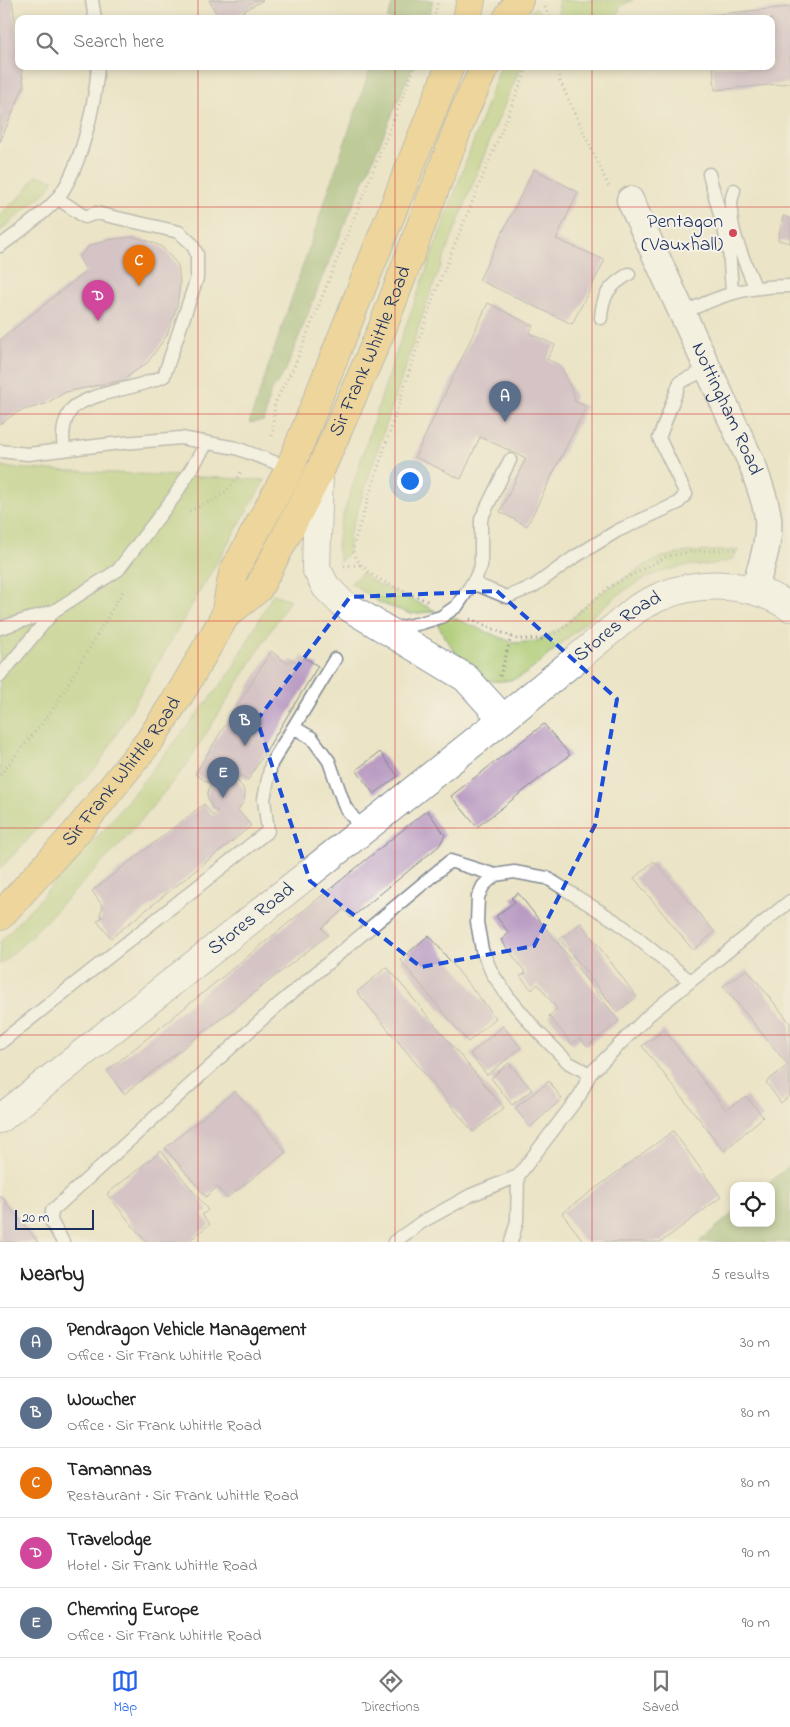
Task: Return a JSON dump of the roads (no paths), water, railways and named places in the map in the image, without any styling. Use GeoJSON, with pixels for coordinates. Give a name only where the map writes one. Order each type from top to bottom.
{"type":"FeatureCollection","features":[{"type":"Feature","properties":{"kind":"highway"},"geometry":{"type":"LineString","coordinates":[[468,15],[471,0]]}},
{"type":"Feature","properties":{"kind":"highway"},"geometry":{"type":"LineString","coordinates":[[510,15],[520,0]]}},
{"type":"Feature","properties":{"kind":"highway","name":"Sir Frank Whittle Road"},"geometry":{"type":"LineString","coordinates":[[0,916],[74,835],[150,740],[183,690],[225,616],[233,573],[290,468],[448,70]]}},
{"type":"Feature","properties":{"kind":"highway","name":"Sir Frank Whittle Road"},"geometry":{"type":"LineString","coordinates":[[225,616],[258,589],[319,474],[382,329],[464,112],[483,70]]}},
{"type":"Feature","properties":{"kind":"street","name":"Nottingham Road"},"geometry":{"type":"LineString","coordinates":[[630,200],[752,466],[763,496],[768,518],[766,550],[754,590]]}},
{"type":"Feature","properties":{"kind":"street"},"geometry":{"type":"LineString","coordinates":[[319,474],[316,568],[326,587],[342,603],[466,678],[503,719]]}},
{"type":"Feature","properties":{"kind":"street","name":"Stores Road"},"geometry":{"type":"LineString","coordinates":[[0,1119],[362,829],[503,719],[638,608],[664,595],[686,589],[715,585],[754,590]]}},
{"type":"Feature","properties":{"kind":"street"},"geometry":{"type":"LineString","coordinates":[[754,590],[781,601],[790,607]]}},
{"type":"Feature","properties":{"kind":"lane"},"geometry":{"type":"LineString","coordinates":[[92,0],[94,15]]}},
{"type":"Feature","properties":{"kind":"lane"},"geometry":{"type":"LineString","coordinates":[[0,246],[57,198],[70,178],[88,127],[97,70]]}},
{"type":"Feature","properties":{"kind":"lane"},"geometry":{"type":"LineString","coordinates":[[709,174],[729,248],[732,292]]}},
{"type":"Feature","properties":{"kind":"lane"},"geometry":{"type":"LineString","coordinates":[[734,190],[731,200],[730,218],[755,287]]}},
{"type":"Feature","properties":{"kind":"lane"},"geometry":{"type":"LineString","coordinates":[[57,198],[85,216],[96,213],[179,232],[192,244],[197,254],[197,278],[164,376],[149,383],[110,393],[74,407],[65,421],[63,434],[64,450]]}},
{"type":"Feature","properties":{"kind":"lane"},"geometry":{"type":"LineString","coordinates":[[600,318],[601,306],[613,284],[629,274]]}},
{"type":"Feature","properties":{"kind":"lane"},"geometry":{"type":"LineString","coordinates":[[683,313],[732,292],[755,287],[790,286]]}},
{"type":"Feature","properties":{"kind":"lane"},"geometry":{"type":"LineString","coordinates":[[473,583],[507,597],[534,586],[573,558],[617,531],[678,503],[686,494],[659,438],[680,382],[708,369]]}},
{"type":"Feature","properties":{"kind":"lane"},"geometry":{"type":"LineString","coordinates":[[0,451],[28,454],[181,438],[236,448],[290,468]]}},
{"type":"Feature","properties":{"kind":"lane"},"geometry":{"type":"LineString","coordinates":[[0,628],[54,611],[118,570],[174,497],[207,443]]}},
{"type":"Feature","properties":{"kind":"lane"},"geometry":{"type":"LineString","coordinates":[[387,630],[441,617],[457,606],[473,583],[481,566],[481,519],[510,460]]}},
{"type":"Feature","properties":{"kind":"lane"},"geometry":{"type":"LineString","coordinates":[[0,676],[54,611]]}},
{"type":"Feature","properties":{"kind":"lane"},"geometry":{"type":"LineString","coordinates":[[0,1043],[268,832],[264,799],[271,764],[295,728],[335,659]]}},
{"type":"Feature","properties":{"kind":"lane"},"geometry":{"type":"LineString","coordinates":[[295,728],[312,738],[329,761],[345,807],[362,829]]}},
{"type":"Feature","properties":{"kind":"lane"},"geometry":{"type":"LineString","coordinates":[[63,1242],[51,1221],[52,1211],[280,1003],[450,860],[495,876]]}},
{"type":"Feature","properties":{"kind":"lane"},"geometry":{"type":"LineString","coordinates":[[590,1074],[568,1063],[507,996],[492,973],[482,950],[477,922],[478,897],[483,886],[495,876],[514,872],[546,878],[620,924],[690,981]]}},
{"type":"Feature","properties":{"kind":"lane"},"geometry":{"type":"LineString","coordinates":[[394,1242],[422,1222],[470,1195],[518,1176],[580,1095],[590,1074],[650,1014],[790,901]]}},
{"type":"Feature","properties":{"kind":"lane"},"geometry":{"type":"LineString","coordinates":[[512,1242],[517,1221],[518,1176]]}},
{"type":"Feature","properties":{"kind":"place","name":"Pentagon (Vauxhall)"},"geometry":{"type":"Point","coordinates":[733,233]}},
{"type":"Feature","properties":{"kind":"place","name":"Tamannas"},"geometry":{"type":"Point","coordinates":[139,286]}},
{"type":"Feature","properties":{"kind":"place","name":"Travelodge"},"geometry":{"type":"Point","coordinates":[98,321]}},
{"type":"Feature","properties":{"kind":"place","name":"Pendragon Vehicle Management"},"geometry":{"type":"Point","coordinates":[505,422]}},
{"type":"Feature","properties":{"kind":"place","name":"Wowcher"},"geometry":{"type":"Point","coordinates":[245,746]}},
{"type":"Feature","properties":{"kind":"place","name":"Chemring Europe"},"geometry":{"type":"Point","coordinates":[223,798]}}]}
